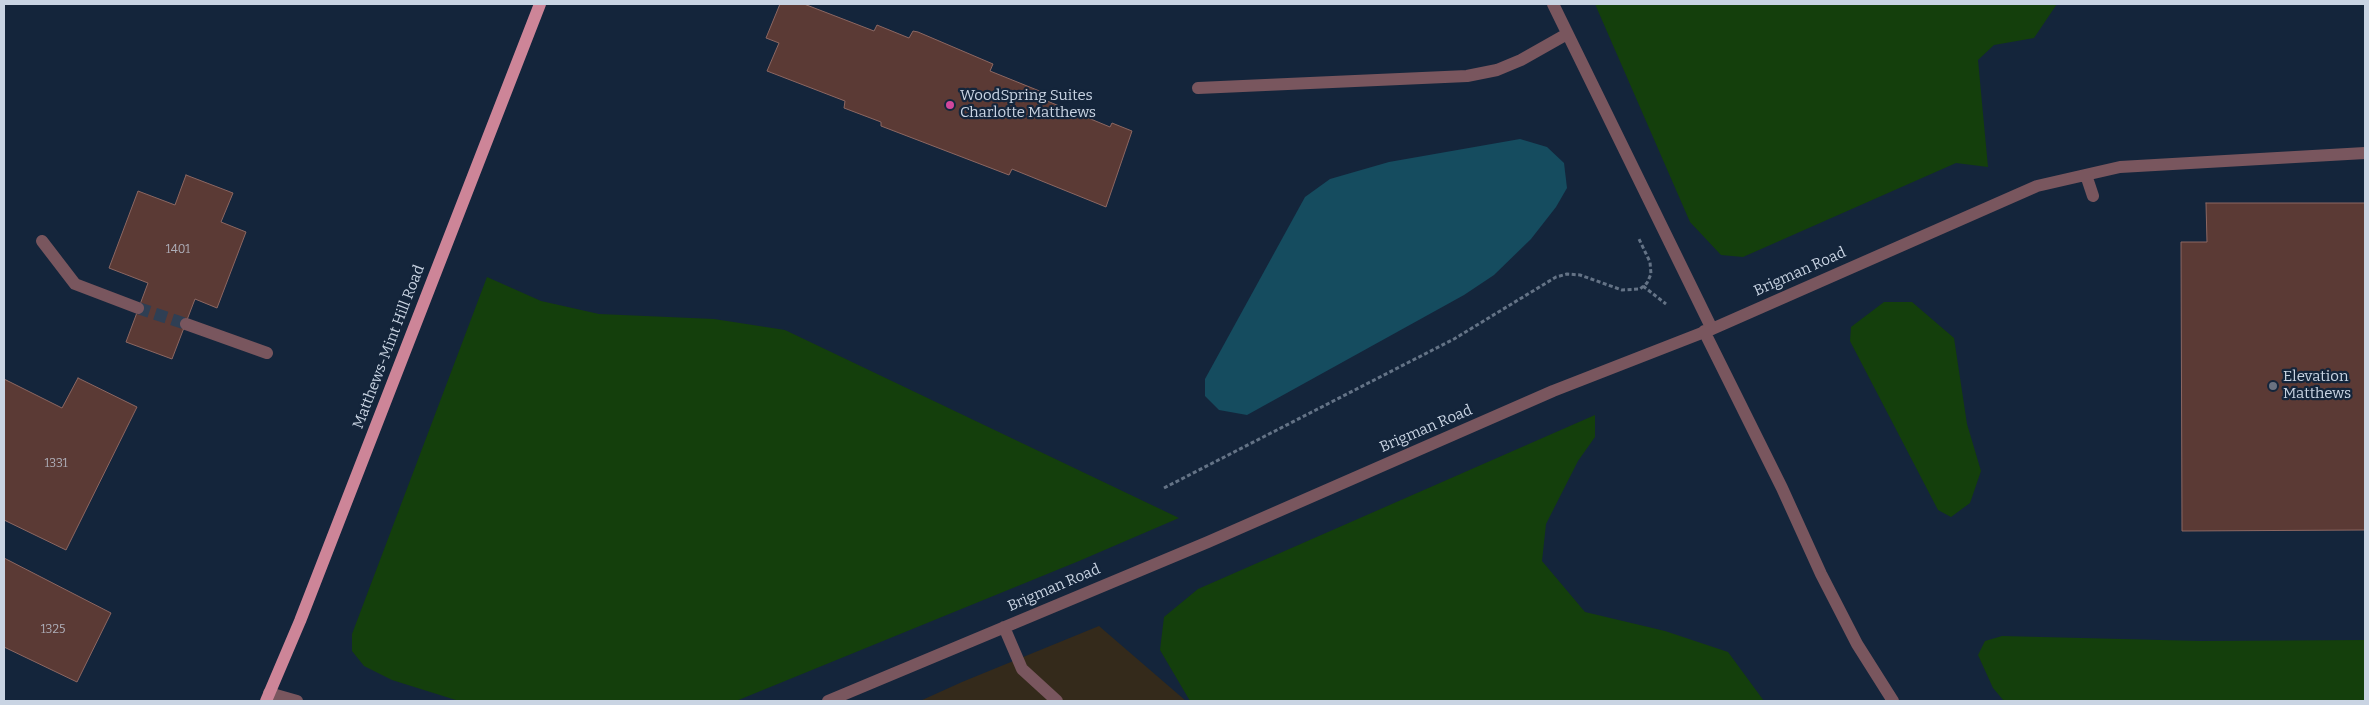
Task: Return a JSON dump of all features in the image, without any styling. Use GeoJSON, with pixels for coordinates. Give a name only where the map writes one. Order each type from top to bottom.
{"type":"FeatureCollection","features":[{"type":"Feature","properties":{"kind":"main road","name":"Matthews-Mint Hill Road"},"geometry":{"type":"LineString","coordinates":[[267,697],[300,620],[540,4]]}},
{"type":"Feature","properties":{"kind":"street"},"geometry":{"type":"LineString","coordinates":[[1552,4],[1708,330],[1821,574],[1857,644],[1893,701]]}},
{"type":"Feature","properties":{"kind":"street"},"geometry":{"type":"LineString","coordinates":[[1198,88],[1467,76],[1497,70],[1521,60],[1567,34]]}},
{"type":"Feature","properties":{"kind":"street","name":"Brigman Road"},"geometry":{"type":"LineString","coordinates":[[828,701],[1208,542],[1553,391],[1708,330],[2037,186],[2120,167],[2365,153]]}},
{"type":"Feature","properties":{"kind":"street"},"geometry":{"type":"LineString","coordinates":[[2086,175],[2092,196]]}},
{"type":"Feature","properties":{"kind":"street"},"geometry":{"type":"LineString","coordinates":[[42,241],[75,284],[138,308]]}},
{"type":"Feature","properties":{"kind":"street"},"geometry":{"type":"LineString","coordinates":[[186,324],[267,353]]}},
{"type":"Feature","properties":{"kind":"street"},"geometry":{"type":"LineString","coordinates":[[1004,627],[1022,669],[1054,701]]}},
{"type":"Feature","properties":{"kind":"street"},"geometry":{"type":"LineString","coordinates":[[267,697],[297,701]]}},
{"type":"Feature","properties":{"kind":"path"},"geometry":{"type":"LineString","coordinates":[[1164,488],[1454,339],[1556,277],[1567,274],[1580,276],[1622,290],[1632,290],[1643,286],[1651,274],[1650,262],[1637,236]]}},
{"type":"Feature","properties":{"kind":"path"},"geometry":{"type":"LineString","coordinates":[[1643,286],[1666,304]]}},
{"type":"Feature","properties":{"kind":"shaded area"},"geometry":{"type":"Polygon","coordinates":[[[1099,626],[1186,701],[920,701],[962,682],[1099,626]]]}},
{"type":"Feature","properties":{"kind":"green space"},"geometry":{"type":"Polygon","coordinates":[[[1595,4],[2057,4],[2034,38],[1994,45],[1978,60],[1988,167],[1956,163],[1743,257],[1721,255],[1690,222],[1595,4]]]}},
{"type":"Feature","properties":{"kind":"green space"},"geometry":{"type":"Polygon","coordinates":[[[487,277],[541,301],[599,314],[714,319],[785,330],[1179,518],[1079,561],[736,701],[459,701],[392,680],[364,666],[352,651],[352,634],[487,277]]]}},
{"type":"Feature","properties":{"kind":"green space"},"geometry":{"type":"Polygon","coordinates":[[[1884,302],[1912,302],[1954,338],[1967,424],[1981,471],[1970,503],[1951,517],[1938,510],[1850,341],[1851,327],[1884,302]]]}},
{"type":"Feature","properties":{"kind":"green space"},"geometry":{"type":"Polygon","coordinates":[[[1595,415],[1595,437],[1578,461],[1546,524],[1542,561],[1585,612],[1665,631],[1728,652],[1764,701],[1190,701],[1160,650],[1164,617],[1198,589],[1595,415]]]}},
{"type":"Feature","properties":{"kind":"green space"},"geometry":{"type":"Polygon","coordinates":[[[2002,636],[2201,641],[2365,640],[2365,701],[2004,701],[1993,688],[1978,655],[1985,641],[2002,636]]]}},
{"type":"Feature","properties":{"kind":"water"},"geometry":{"type":"Polygon","coordinates":[[[1520,139],[1547,147],[1564,163],[1567,188],[1556,207],[1531,239],[1494,275],[1464,295],[1247,415],[1219,410],[1205,396],[1205,379],[1305,197],[1330,179],[1389,162],[1520,139]]]}},
{"type":"Feature","properties":{"kind":"building","name":"WoodSpring Suites Charlotte Matthews"},"geometry":{"type":"Polygon","coordinates":[[[780,4],[804,4],[874,31],[877,25],[909,38],[913,31],[918,32],[993,64],[990,71],[1042,92],[1040,98],[1110,127],[1112,123],[1132,131],[1106,207],[1012,169],[1009,175],[881,126],[881,122],[844,108],[845,101],[767,71],[779,43],[766,38],[780,4]]]}},
{"type":"Feature","properties":{"kind":"building"},"geometry":{"type":"Polygon","coordinates":[[[186,175],[233,193],[221,222],[246,232],[217,308],[195,299],[172,359],[126,342],[148,283],[109,268],[138,191],[175,205],[186,175]]]}},
{"type":"Feature","properties":{"kind":"building","name":"Elevation Matthews"},"geometry":{"type":"Polygon","coordinates":[[[2206,203],[2365,203],[2365,530],[2182,531],[2181,242],[2207,242],[2206,203]]]}},
{"type":"Feature","properties":{"kind":"building"},"geometry":{"type":"Polygon","coordinates":[[[78,378],[137,407],[66,550],[4,520],[4,379],[62,408],[78,378]]]}},
{"type":"Feature","properties":{"kind":"building"},"geometry":{"type":"Polygon","coordinates":[[[4,558],[111,613],[77,682],[4,647],[4,558]]]}},
{"type":"Feature","properties":{"kind":"tunnel"},"geometry":{"type":"LineString","coordinates":[[138,308],[186,324]]}},
{"type":"Feature","properties":{"kind":"place","name":"WoodSpring Suites Charlotte Matthews"},"geometry":{"type":"Point","coordinates":[950,105]}},
{"type":"Feature","properties":{"kind":"place","name":"Elevation Matthews"},"geometry":{"type":"Point","coordinates":[2273,386]}}]}
